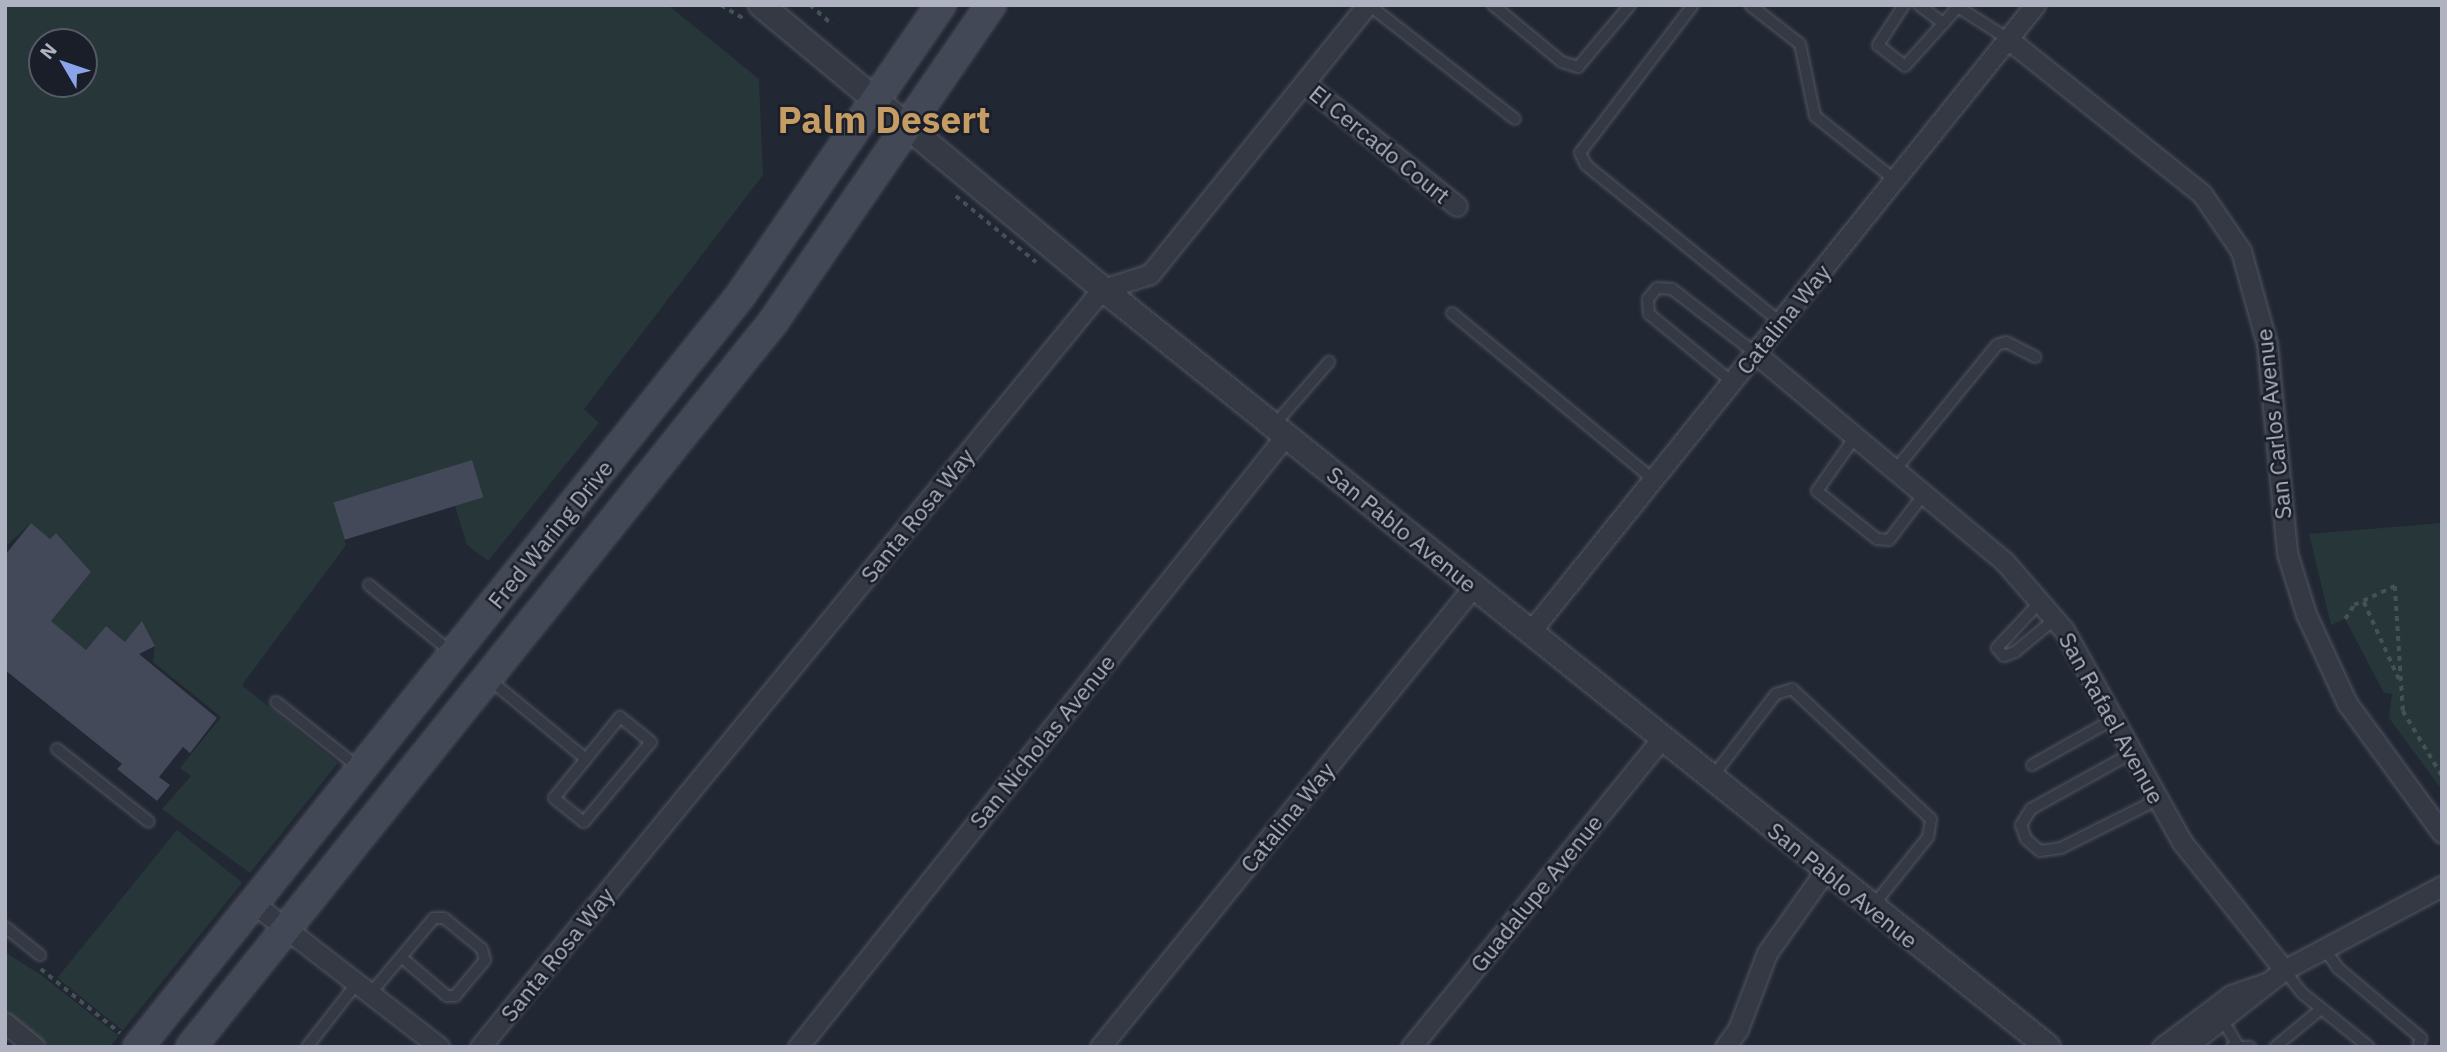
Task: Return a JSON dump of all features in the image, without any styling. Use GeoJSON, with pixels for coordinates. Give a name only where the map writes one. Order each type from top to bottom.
{"type":"FeatureCollection","features":[{"type":"Feature","properties":{"kind":"main road","name":"Fred Waring Drive"},"geometry":{"type":"LineString","coordinates":[[131,1041],[253,903],[740,296],[941,5]]}},
{"type":"Feature","properties":{"kind":"main road","name":"Fred Waring Drive"},"geometry":{"type":"LineString","coordinates":[[191,1047],[774,322],[991,5]]}},
{"type":"Feature","properties":{"kind":"street","name":"San Pablo Avenue"},"geometry":{"type":"LineString","coordinates":[[761,5],[1103,289],[1871,909],[2048,1047]]}},
{"type":"Feature","properties":{"kind":"street"},"geometry":{"type":"LineString","coordinates":[[1103,289],[1150,274],[1368,5]]}},
{"type":"Feature","properties":{"kind":"street","name":"Catalina Way"},"geometry":{"type":"LineString","coordinates":[[1530,632],[2035,5]]}},
{"type":"Feature","properties":{"kind":"street","name":"San Carlos Avenue"},"geometry":{"type":"LineString","coordinates":[[2008,39],[2202,194],[2241,251],[2267,344],[2287,553],[2306,614],[2347,703],[2442,833]]}},
{"type":"Feature","properties":{"kind":"street","name":"El Cercado Court"},"geometry":{"type":"LineString","coordinates":[[1304,83],[1457,206]]}},
{"type":"Feature","properties":{"kind":"street","name":"Santa Rosa Way"},"geometry":{"type":"LineString","coordinates":[[481,1047],[1103,289]]}},
{"type":"Feature","properties":{"kind":"street","name":"San Rafael Avenue"},"geometry":{"type":"LineString","coordinates":[[1755,353],[2004,561],[2055,619],[2110,721],[2182,842],[2284,970]]}},
{"type":"Feature","properties":{"kind":"street","name":"San Nicholas Avenue"},"geometry":{"type":"LineString","coordinates":[[797,1047],[1280,430]]}},
{"type":"Feature","properties":{"kind":"street","name":"Catalina Way"},"geometry":{"type":"LineString","coordinates":[[1100,1047],[1473,587]]}},
{"type":"Feature","properties":{"kind":"street","name":"Guadalupe Avenue"},"geometry":{"type":"LineString","coordinates":[[1411,1047],[1661,739]]}},
{"type":"Feature","properties":{"kind":"street"},"geometry":{"type":"LineString","coordinates":[[1724,1047],[1738,1029],[1767,953],[1825,872]]}},
{"type":"Feature","properties":{"kind":"street"},"geometry":{"type":"LineString","coordinates":[[2186,1047],[2223,1021],[2284,970],[2442,886]]}},
{"type":"Feature","properties":{"kind":"street"},"geometry":{"type":"LineString","coordinates":[[253,903],[439,1047]]}},
{"type":"Feature","properties":{"kind":"street"},"geometry":{"type":"LineString","coordinates":[[2162,1047],[2231,995],[2267,983]]}},
{"type":"Feature","properties":{"kind":"street"},"geometry":{"type":"LineString","coordinates":[[5,1023],[35,1047]]}},
{"type":"Feature","properties":{"kind":"lane"},"geometry":{"type":"LineString","coordinates":[[1368,5],[1515,119]]}},
{"type":"Feature","properties":{"kind":"lane"},"geometry":{"type":"LineString","coordinates":[[1493,5],[1562,62],[1578,67],[1630,5]]}},
{"type":"Feature","properties":{"kind":"lane"},"geometry":{"type":"LineString","coordinates":[[1693,5],[1580,153],[1586,166],[1780,322]]}},
{"type":"Feature","properties":{"kind":"lane"},"geometry":{"type":"LineString","coordinates":[[1750,5],[1800,44],[1815,116],[1895,180]]}},
{"type":"Feature","properties":{"kind":"lane"},"geometry":{"type":"LineString","coordinates":[[1904,5],[1877,38],[1905,66],[1959,6],[2008,39]]}},
{"type":"Feature","properties":{"kind":"lane"},"geometry":{"type":"LineString","coordinates":[[1919,5],[1944,24]]}},
{"type":"Feature","properties":{"kind":"lane"},"geometry":{"type":"LineString","coordinates":[[1732,383],[1649,314],[1648,299],[1657,288],[1672,289],[1755,353]]}},
{"type":"Feature","properties":{"kind":"lane"},"geometry":{"type":"LineString","coordinates":[[1452,313],[1653,479]]}},
{"type":"Feature","properties":{"kind":"lane"},"geometry":{"type":"LineString","coordinates":[[1895,470],[1997,345],[2006,342],[2035,357]]}},
{"type":"Feature","properties":{"kind":"lane"},"geometry":{"type":"LineString","coordinates":[[1280,430],[1329,362]]}},
{"type":"Feature","properties":{"kind":"lane"},"geometry":{"type":"LineString","coordinates":[[1855,437],[1817,491],[1877,539],[1889,540],[1924,494]]}},
{"type":"Feature","properties":{"kind":"lane"},"geometry":{"type":"LineString","coordinates":[[369,585],[453,653]]}},
{"type":"Feature","properties":{"kind":"lane"},"geometry":{"type":"LineString","coordinates":[[2040,602],[2002,638],[1997,648],[2004,656],[2015,652],[2055,619]]}},
{"type":"Feature","properties":{"kind":"lane"},"geometry":{"type":"LineString","coordinates":[[487,677],[586,759]]}},
{"type":"Feature","properties":{"kind":"lane"},"geometry":{"type":"LineString","coordinates":[[1710,779],[1776,694],[1792,689],[1931,819],[1928,837],[1871,909]]}},
{"type":"Feature","properties":{"kind":"lane"},"geometry":{"type":"LineString","coordinates":[[276,702],[360,769]]}},
{"type":"Feature","properties":{"kind":"lane"},"geometry":{"type":"LineString","coordinates":[[620,717],[651,742],[584,822],[554,798],[586,759],[620,717]]}},
{"type":"Feature","properties":{"kind":"lane"},"geometry":{"type":"LineString","coordinates":[[2032,765],[2110,721]]}},
{"type":"Feature","properties":{"kind":"lane"},"geometry":{"type":"LineString","coordinates":[[57,749],[149,822]]}},
{"type":"Feature","properties":{"kind":"lane"},"geometry":{"type":"LineString","coordinates":[[2130,754],[2031,809],[2021,825],[2026,839],[2040,851],[2061,848],[2157,800]]}},
{"type":"Feature","properties":{"kind":"lane"},"geometry":{"type":"LineString","coordinates":[[307,1047],[364,988],[401,957],[438,917],[482,949],[485,960],[455,996],[447,996],[401,957]]}},
{"type":"Feature","properties":{"kind":"lane"},"geometry":{"type":"LineString","coordinates":[[5,927],[40,955]]}},
{"type":"Feature","properties":{"kind":"lane"},"geometry":{"type":"LineString","coordinates":[[2325,949],[2338,968],[2421,1038],[2418,1047]]}},
{"type":"Feature","properties":{"kind":"lane"},"geometry":{"type":"LineString","coordinates":[[2284,970],[2322,1009],[2368,1047]]}},
{"type":"Feature","properties":{"kind":"lane"},"geometry":{"type":"LineString","coordinates":[[2274,1047],[2322,1009]]}},
{"type":"Feature","properties":{"kind":"lane"},"geometry":{"type":"LineString","coordinates":[[2223,1021],[2234,1045],[2250,1047]]}},
{"type":"Feature","properties":{"kind":"path"},"geometry":{"type":"LineString","coordinates":[[810,5],[833,25]]}},
{"type":"Feature","properties":{"kind":"path"},"geometry":{"type":"LineString","coordinates":[[2345,619],[2364,602],[2395,586],[2400,681]]}},
{"type":"Feature","properties":{"kind":"path"},"geometry":{"type":"LineString","coordinates":[[2364,602],[2400,681],[2412,730],[2442,776]]}},
{"type":"Feature","properties":{"kind":"path"},"geometry":{"type":"LineString","coordinates":[[31,967],[131,1041]]}},
{"type":"Feature","properties":{"kind":"shaded area"},"geometry":{"type":"Polygon","coordinates":[[[5,5],[668,5],[759,79],[763,175],[584,409],[599,423],[488,561],[467,545],[455,506],[483,497],[472,460],[334,504],[346,545],[242,685],[338,763],[250,873],[162,809],[191,776],[180,768],[221,717],[153,662],[155,646],[143,623],[130,646],[106,626],[86,650],[51,621],[91,572],[56,533],[50,539],[31,523],[5,547],[5,5]]]}},
{"type":"Feature","properties":{"kind":"shaded area"},"geometry":{"type":"Polygon","coordinates":[[[2442,523],[2442,790],[2389,718],[2392,694],[2384,693],[2345,619],[2331,625],[2309,534],[2442,523]]]}},
{"type":"Feature","properties":{"kind":"shaded area"},"geometry":{"type":"Polygon","coordinates":[[[177,830],[242,883],[123,1031],[57,978],[177,830]]]}},
{"type":"Feature","properties":{"kind":"shaded area"},"geometry":{"type":"Polygon","coordinates":[[[5,952],[41,975],[119,1036],[109,1047],[50,1047],[5,1011],[5,952]]]}},
{"type":"Feature","properties":{"kind":"building"},"geometry":{"type":"Polygon","coordinates":[[[472,460],[483,497],[345,540],[333,502],[472,460]]]}},
{"type":"Feature","properties":{"kind":"building"},"geometry":{"type":"Polygon","coordinates":[[[31,523],[50,539],[56,533],[91,572],[51,621],[86,650],[106,626],[125,642],[142,621],[155,646],[139,654],[217,718],[190,753],[183,747],[159,777],[170,785],[157,801],[117,769],[122,764],[5,670],[5,555],[31,523]]]}},
{"type":"Feature","properties":{"kind":"district","name":"Palm Desert"},"geometry":{"type":"Point","coordinates":[884,119]}}]}
